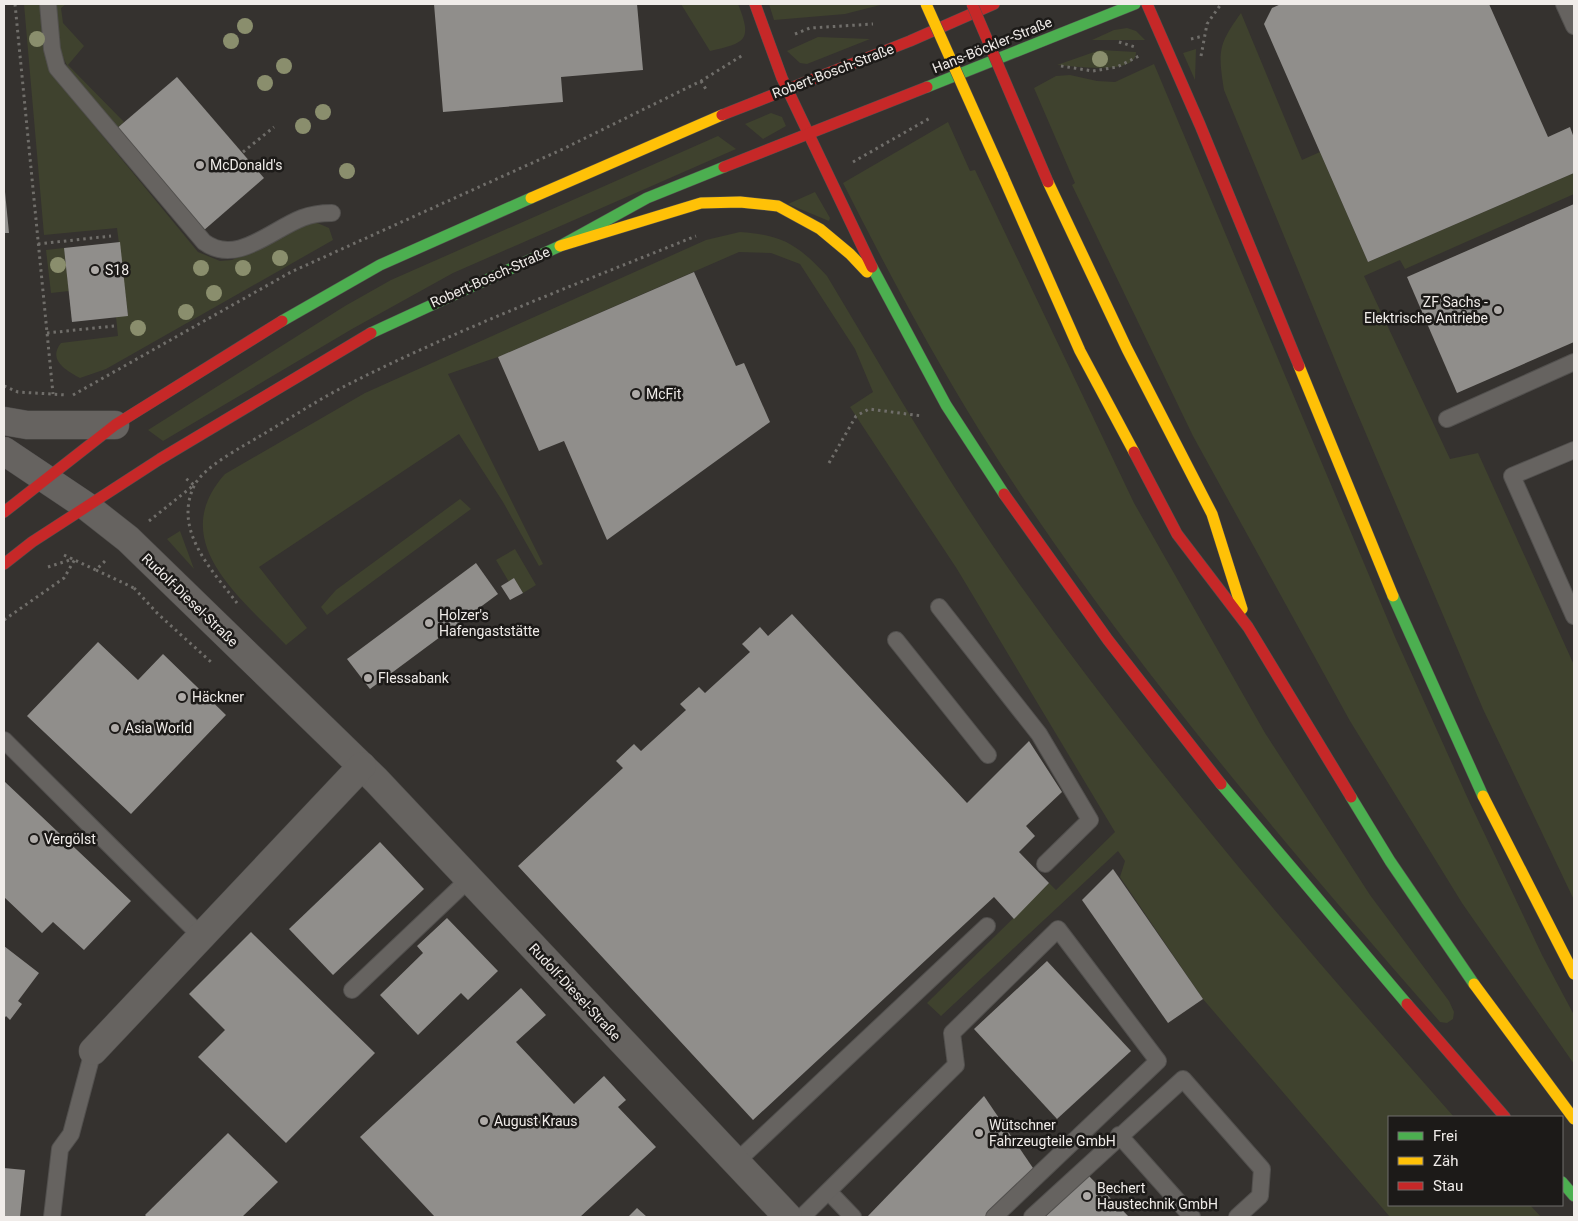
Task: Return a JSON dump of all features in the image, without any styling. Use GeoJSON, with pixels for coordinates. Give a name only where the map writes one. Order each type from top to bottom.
{"type":"FeatureCollection","features":[{"type":"Feature","properties":{"kind":"main road"},"geometry":{"type":"LineString","coordinates":[[755,4],[766,45],[785,89],[882,288],[931,377],[986,468],[1060,575],[1146,689],[1292,872],[1504,1116]]}},
{"type":"Feature","properties":{"kind":"main road"},"geometry":{"type":"LineString","coordinates":[[926,4],[1080,351],[1176,534],[1248,627],[1390,861],[1482,995],[1574,1119]]}},
{"type":"Feature","properties":{"kind":"main road"},"geometry":{"type":"LineString","coordinates":[[972,4],[1048,182],[1126,349],[1212,514],[1248,627]]}},
{"type":"Feature","properties":{"kind":"main road","name":"Robert-Bosch-Straße"},"geometry":{"type":"LineString","coordinates":[[4,512],[115,425],[312,302],[380,265],[785,89],[910,41],[994,4]]}},
{"type":"Feature","properties":{"kind":"main road","name":"Hans-Böckler-Straße"},"geometry":{"type":"LineString","coordinates":[[915,91],[1135,4]]}},
{"type":"Feature","properties":{"kind":"main road"},"geometry":{"type":"LineString","coordinates":[[1147,4],[1402,619],[1495,821],[1574,974]]}},
{"type":"Feature","properties":{"kind":"main road","name":"Robert-Bosch-Straße"},"geometry":{"type":"LineString","coordinates":[[4,564],[32,542],[160,459],[372,332],[560,246],[647,198],[809,135],[915,91]]}},
{"type":"Feature","properties":{"kind":"main road"},"geometry":{"type":"LineString","coordinates":[[560,246],[701,203],[740,202],[778,206],[820,229],[850,254],[882,288]]}},
{"type":"Feature","properties":{"kind":"main road"},"geometry":{"type":"LineString","coordinates":[[1563,1183],[1574,1196]]}},
{"type":"Feature","properties":{"kind":"street"},"geometry":{"type":"LineString","coordinates":[[4,421],[27,425],[115,425]]}},
{"type":"Feature","properties":{"kind":"street","name":"Rudolf-Diesel-Straße"},"geometry":{"type":"LineString","coordinates":[[4,451],[86,506],[128,539],[362,766],[788,1217]]}},
{"type":"Feature","properties":{"kind":"street"},"geometry":{"type":"LineString","coordinates":[[93,1051],[362,766]]}},
{"type":"Feature","properties":{"kind":"lane"},"geometry":{"type":"LineString","coordinates":[[48,4],[52,48],[58,68],[204,242],[214,249],[224,252],[238,250],[302,218],[316,214],[332,213]]}},
{"type":"Feature","properties":{"kind":"lane"},"geometry":{"type":"LineString","coordinates":[[1564,4],[1574,26]]}},
{"type":"Feature","properties":{"kind":"lane"},"geometry":{"type":"LineString","coordinates":[[1447,419],[1574,362]]}},
{"type":"Feature","properties":{"kind":"lane"},"geometry":{"type":"LineString","coordinates":[[1574,450],[1512,476],[1574,616]]}},
{"type":"Feature","properties":{"kind":"lane"},"geometry":{"type":"LineString","coordinates":[[939,607],[1038,734],[1090,820],[1045,864]]}},
{"type":"Feature","properties":{"kind":"lane"},"geometry":{"type":"LineString","coordinates":[[896,640],[988,755]]}},
{"type":"Feature","properties":{"kind":"lane"},"geometry":{"type":"LineString","coordinates":[[4,740],[201,936]]}},
{"type":"Feature","properties":{"kind":"lane"},"geometry":{"type":"LineString","coordinates":[[352,990],[469,879]]}},
{"type":"Feature","properties":{"kind":"lane"},"geometry":{"type":"LineString","coordinates":[[736,1162],[987,926]]}},
{"type":"Feature","properties":{"kind":"lane"},"geometry":{"type":"LineString","coordinates":[[802,1217],[956,1065],[952,1033],[1058,929],[1158,1061],[994,1217]]}},
{"type":"Feature","properties":{"kind":"lane"},"geometry":{"type":"LineString","coordinates":[[52,1217],[60,1149],[71,1134],[93,1051]]}},
{"type":"Feature","properties":{"kind":"lane"},"geometry":{"type":"LineString","coordinates":[[1032,1217],[1119,1135],[1183,1079],[1262,1169],[1260,1196],[1237,1217]]}},
{"type":"Feature","properties":{"kind":"lane"},"geometry":{"type":"LineString","coordinates":[[1119,1135],[1192,1217]]}},
{"type":"Feature","properties":{"kind":"lane"},"geometry":{"type":"LineString","coordinates":[[829,1192],[853,1217]]}},
{"type":"Feature","properties":{"kind":"path"},"geometry":{"type":"LineString","coordinates":[[15,4],[53,394]]}},
{"type":"Feature","properties":{"kind":"path"},"geometry":{"type":"LineString","coordinates":[[1057,66],[1094,71],[1117,68],[1147,52]]}},
{"type":"Feature","properties":{"kind":"path"},"geometry":{"type":"LineString","coordinates":[[827,173],[857,160],[938,114]]}},
{"type":"Feature","properties":{"kind":"path"},"geometry":{"type":"LineString","coordinates":[[243,152],[274,127]]}},
{"type":"Feature","properties":{"kind":"path"},"geometry":{"type":"LineString","coordinates":[[243,610],[198,553],[190,525],[188,510],[194,485],[217,462],[354,381],[457,334],[705,233]]}},
{"type":"Feature","properties":{"kind":"path"},"geometry":{"type":"LineString","coordinates":[[38,244],[111,236]]}},
{"type":"Feature","properties":{"kind":"path"},"geometry":{"type":"LineString","coordinates":[[47,333],[114,326]]}},
{"type":"Feature","properties":{"kind":"path"},"geometry":{"type":"LineString","coordinates":[[828,462],[856,416],[870,410],[926,416],[922,410]]}},
{"type":"Feature","properties":{"kind":"path"},"geometry":{"type":"LineString","coordinates":[[4,620],[64,578],[74,559]]}},
{"type":"Feature","properties":{"kind":"path"},"geometry":{"type":"LineString","coordinates":[[96,570],[134,588]]}},
{"type":"Feature","properties":{"kind":"green space"},"geometry":{"type":"Polygon","coordinates":[[[24,4],[41,4],[50,72],[198,252],[220,261],[232,260],[296,228],[315,222],[329,228],[333,240],[106,369],[80,378],[70,372],[57,360],[57,349],[61,343],[118,336],[116,317],[128,315],[117,228],[44,235],[24,4]]]}},
{"type":"Feature","properties":{"kind":"green space"},"geometry":{"type":"Polygon","coordinates":[[[53,4],[66,4],[61,8],[63,23],[84,46],[68,65],[124,122],[118,127],[88,95],[68,67],[59,44],[53,4]]]}},
{"type":"Feature","properties":{"kind":"green space"},"geometry":{"type":"Polygon","coordinates":[[[681,4],[738,4],[745,26],[743,38],[731,45],[710,51],[681,4]]]}},
{"type":"Feature","properties":{"kind":"green space"},"geometry":{"type":"Polygon","coordinates":[[[769,4],[884,4],[845,14],[774,20],[769,4]]]}},
{"type":"Feature","properties":{"kind":"green space"},"geometry":{"type":"Polygon","coordinates":[[[1241,13],[1302,160],[1320,152],[1368,262],[1574,173],[1574,194],[1405,269],[1400,260],[1364,276],[1450,459],[1478,453],[1574,665],[1574,900],[1483,709],[1344,382],[1224,90],[1221,66],[1222,49],[1228,33],[1241,13]]]}},
{"type":"Feature","properties":{"kind":"green space"},"geometry":{"type":"Polygon","coordinates":[[[1127,28],[1136,31],[1145,40],[1092,40],[1114,30],[1127,28]]]}},
{"type":"Feature","properties":{"kind":"green space"},"geometry":{"type":"Polygon","coordinates":[[[818,37],[870,39],[807,64],[800,63],[787,51],[818,37]]]}},
{"type":"Feature","properties":{"kind":"green space"},"geometry":{"type":"Polygon","coordinates":[[[1196,49],[1195,80],[1183,53],[1196,49]]]}},
{"type":"Feature","properties":{"kind":"green space"},"geometry":{"type":"Polygon","coordinates":[[[1100,50],[1136,52],[1134,59],[1116,67],[1089,68],[1057,65],[1100,50]]]}},
{"type":"Feature","properties":{"kind":"green space"},"geometry":{"type":"Polygon","coordinates":[[[1154,64],[1395,637],[1468,799],[1542,955],[1574,1015],[1574,1064],[1462,903],[1350,721],[1193,436],[1072,185],[1075,183],[1034,88],[1056,76],[1070,75],[1097,81],[1115,82],[1154,64]]]}},
{"type":"Feature","properties":{"kind":"green space"},"geometry":{"type":"Polygon","coordinates":[[[771,113],[782,117],[786,126],[763,139],[745,124],[771,113]]]}},
{"type":"Feature","properties":{"kind":"green space"},"geometry":{"type":"Polygon","coordinates":[[[948,122],[970,171],[975,170],[1134,503],[1265,733],[1370,895],[1449,1001],[1454,1012],[1453,1019],[1447,1023],[1440,1022],[1318,881],[1141,662],[1085,587],[1032,511],[981,433],[909,310],[843,183],[948,122]]]}},
{"type":"Feature","properties":{"kind":"green space"},"geometry":{"type":"Polygon","coordinates":[[[718,136],[736,149],[453,273],[352,329],[163,441],[148,430],[345,306],[391,280],[718,136]]]}},
{"type":"Feature","properties":{"kind":"green space"},"geometry":{"type":"Polygon","coordinates":[[[815,192],[830,218],[829,221],[788,204],[815,192]]]}},
{"type":"Feature","properties":{"kind":"green space"},"geometry":{"type":"Polygon","coordinates":[[[740,232],[755,233],[779,239],[798,249],[827,276],[971,513],[1073,658],[1232,859],[1453,1116],[1388,1116],[1388,1206],[1531,1206],[1541,1217],[1390,1217],[1203,999],[1120,877],[1125,861],[1118,851],[941,1016],[927,1003],[1049,883],[1056,890],[1115,832],[957,569],[850,407],[873,392],[855,349],[800,264],[771,253],[739,252],[498,357],[448,374],[543,564],[539,566],[503,502],[459,434],[259,567],[307,628],[286,645],[231,588],[216,567],[206,545],[203,522],[209,499],[225,474],[365,393],[706,240],[740,232]]]}},
{"type":"Feature","properties":{"kind":"green space"},"geometry":{"type":"Polygon","coordinates":[[[64,248],[69,291],[51,293],[46,250],[64,248]]]}},
{"type":"Feature","properties":{"kind":"green space"},"geometry":{"type":"Polygon","coordinates":[[[460,499],[471,509],[327,615],[321,607],[336,590],[460,499]]]}},
{"type":"Feature","properties":{"kind":"green space"},"geometry":{"type":"Polygon","coordinates":[[[180,531],[194,569],[167,539],[180,531]]]}},
{"type":"Feature","properties":{"kind":"green space"},"geometry":{"type":"Polygon","coordinates":[[[515,549],[536,585],[523,593],[514,578],[509,582],[496,560],[515,549]]]}},
{"type":"Feature","properties":{"kind":"building"},"geometry":{"type":"Polygon","coordinates":[[[434,4],[637,4],[643,70],[561,77],[563,102],[443,112],[434,4]]]}},
{"type":"Feature","properties":{"kind":"building"},"geometry":{"type":"Polygon","coordinates":[[[1281,4],[1489,4],[1548,137],[1570,127],[1574,138],[1574,173],[1368,262],[1264,24],[1272,8],[1281,4]]]}},
{"type":"Feature","properties":{"kind":"building","name":"McDonald's"},"geometry":{"type":"Polygon","coordinates":[[[177,77],[264,178],[203,231],[115,130],[177,77]]]}},
{"type":"Feature","properties":{"kind":"building"},"geometry":{"type":"Polygon","coordinates":[[[5,192],[9,233],[4,233],[5,192]]]}},
{"type":"Feature","properties":{"kind":"building","name":"ZF Sachs - Elektrische Antriebe"},"geometry":{"type":"Polygon","coordinates":[[[1574,204],[1574,342],[1457,393],[1407,277],[1574,204]]]}},
{"type":"Feature","properties":{"kind":"building","name":"S18"},"geometry":{"type":"Polygon","coordinates":[[[120,242],[128,316],[72,322],[64,248],[120,242]]]}},
{"type":"Feature","properties":{"kind":"building","name":"McFit"},"geometry":{"type":"Polygon","coordinates":[[[694,272],[736,366],[744,363],[770,422],[607,540],[564,441],[539,451],[498,357],[694,272]]]}},
{"type":"Feature","properties":{"kind":"building"},"geometry":{"type":"Polygon","coordinates":[[[476,563],[498,594],[370,689],[347,659],[476,563]]]}},
{"type":"Feature","properties":{"kind":"building"},"geometry":{"type":"Polygon","coordinates":[[[514,578],[523,593],[510,600],[501,586],[514,578]]]}},
{"type":"Feature","properties":{"kind":"building"},"geometry":{"type":"Polygon","coordinates":[[[792,614],[967,803],[1029,741],[1062,792],[1026,826],[1035,836],[1019,852],[1049,883],[1014,919],[994,897],[753,1120],[518,866],[623,768],[616,761],[634,744],[641,751],[686,710],[680,704],[699,687],[705,693],[750,652],[742,644],[760,627],[768,636],[792,614]]]}},
{"type":"Feature","properties":{"kind":"building","name":"Asia World"},"geometry":{"type":"Polygon","coordinates":[[[98,642],[138,680],[163,654],[226,715],[131,814],[27,716],[98,642]]]}},
{"type":"Feature","properties":{"kind":"building","name":"Vergölst"},"geometry":{"type":"Polygon","coordinates":[[[4,781],[131,901],[84,950],[53,922],[42,933],[4,897],[4,781]]]}},
{"type":"Feature","properties":{"kind":"building"},"geometry":{"type":"Polygon","coordinates":[[[380,842],[424,889],[333,975],[289,929],[380,842]]]}},
{"type":"Feature","properties":{"kind":"building"},"geometry":{"type":"Polygon","coordinates":[[[1113,869],[1203,999],[1168,1023],[1082,900],[1113,869]]]}},
{"type":"Feature","properties":{"kind":"building"},"geometry":{"type":"Polygon","coordinates":[[[447,918],[498,971],[468,1000],[461,993],[418,1035],[380,995],[423,953],[417,946],[447,918]]]}},
{"type":"Feature","properties":{"kind":"building"},"geometry":{"type":"Polygon","coordinates":[[[251,932],[375,1053],[286,1143],[198,1057],[225,1030],[189,994],[251,932]]]}},
{"type":"Feature","properties":{"kind":"building"},"geometry":{"type":"Polygon","coordinates":[[[4,946],[39,973],[18,1001],[22,1004],[10,1020],[6,1016],[4,1019],[4,946]]]}},
{"type":"Feature","properties":{"kind":"building"},"geometry":{"type":"Polygon","coordinates":[[[1047,961],[1131,1051],[1057,1119],[974,1029],[1047,961]]]}},
{"type":"Feature","properties":{"kind":"building","name":"August Kraus"},"geometry":{"type":"Polygon","coordinates":[[[521,988],[546,1015],[516,1042],[574,1104],[604,1076],[626,1100],[618,1107],[656,1147],[580,1217],[435,1217],[360,1137],[521,988]]]}},
{"type":"Feature","properties":{"kind":"building","name":"Wütschner Fahrzeugteile GmbH"},"geometry":{"type":"Polygon","coordinates":[[[984,1096],[1035,1171],[987,1217],[867,1217],[984,1096]]]}},
{"type":"Feature","properties":{"kind":"building"},"geometry":{"type":"Polygon","coordinates":[[[228,1133],[278,1182],[242,1217],[147,1217],[145,1215],[228,1133]]]}},
{"type":"Feature","properties":{"kind":"building"},"geometry":{"type":"Polygon","coordinates":[[[4,1168],[25,1170],[20,1217],[4,1217],[4,1168]]]}},
{"type":"Feature","properties":{"kind":"building","name":"Bechert Haustechnik GmbH"},"geometry":{"type":"Polygon","coordinates":[[[1088,1175],[1129,1217],[1045,1217],[1088,1175]]]}},
{"type":"Feature","properties":{"kind":"building"},"geometry":{"type":"Polygon","coordinates":[[[637,1208],[647,1217],[628,1217],[637,1208]]]}},
{"type":"Feature","properties":{"kind":"traffic: fast"},"geometry":{"type":"LineString","coordinates":[[927,87],[1135,4]]}},
{"type":"Feature","properties":{"kind":"traffic: fast"},"geometry":{"type":"LineString","coordinates":[[371,333],[560,246],[647,198],[724,167]]}},
{"type":"Feature","properties":{"kind":"traffic: fast"},"geometry":{"type":"LineString","coordinates":[[282,321],[380,265],[531,198]]}},
{"type":"Feature","properties":{"kind":"traffic: fast"},"geometry":{"type":"LineString","coordinates":[[872,267],[946,405],[1004,494]]}},
{"type":"Feature","properties":{"kind":"traffic: fast"},"geometry":{"type":"LineString","coordinates":[[1393,596],[1483,796]]}},
{"type":"Feature","properties":{"kind":"traffic: fast"},"geometry":{"type":"LineString","coordinates":[[1221,784],[1407,1004]]}},
{"type":"Feature","properties":{"kind":"traffic: fast"},"geometry":{"type":"LineString","coordinates":[[1351,797],[1390,861],[1474,984]]}},
{"type":"Feature","properties":{"kind":"traffic: fast"},"geometry":{"type":"LineString","coordinates":[[1563,1183],[1574,1196]]}},
{"type":"Feature","properties":{"kind":"traffic: slow"},"geometry":{"type":"LineString","coordinates":[[926,4],[1002,174]]}},
{"type":"Feature","properties":{"kind":"traffic: slow"},"geometry":{"type":"LineString","coordinates":[[531,198],[722,115]]}},
{"type":"Feature","properties":{"kind":"traffic: slow"},"geometry":{"type":"LineString","coordinates":[[1002,174],[1080,351],[1134,452]]}},
{"type":"Feature","properties":{"kind":"traffic: slow"},"geometry":{"type":"LineString","coordinates":[[1048,182],[1127,349],[1212,514],[1242,609]]}},
{"type":"Feature","properties":{"kind":"traffic: slow"},"geometry":{"type":"LineString","coordinates":[[560,246],[701,203],[740,202],[778,206],[820,229],[850,254],[867,272]]}},
{"type":"Feature","properties":{"kind":"traffic: slow"},"geometry":{"type":"LineString","coordinates":[[1299,366],[1393,596]]}},
{"type":"Feature","properties":{"kind":"traffic: slow"},"geometry":{"type":"LineString","coordinates":[[1483,796],[1574,974]]}},
{"type":"Feature","properties":{"kind":"traffic: slow"},"geometry":{"type":"LineString","coordinates":[[1474,984],[1574,1119]]}},
{"type":"Feature","properties":{"kind":"traffic: jam"},"geometry":{"type":"LineString","coordinates":[[755,4],[782,78],[872,267]]}},
{"type":"Feature","properties":{"kind":"traffic: jam"},"geometry":{"type":"LineString","coordinates":[[972,4],[1048,182]]}},
{"type":"Feature","properties":{"kind":"traffic: jam"},"geometry":{"type":"LineString","coordinates":[[722,115],[910,41],[994,4]]}},
{"type":"Feature","properties":{"kind":"traffic: jam"},"geometry":{"type":"LineString","coordinates":[[1147,4],[1200,125],[1299,366]]}},
{"type":"Feature","properties":{"kind":"traffic: jam"},"geometry":{"type":"LineString","coordinates":[[724,167],[927,87]]}},
{"type":"Feature","properties":{"kind":"traffic: jam"},"geometry":{"type":"LineString","coordinates":[[4,512],[115,425],[282,321]]}},
{"type":"Feature","properties":{"kind":"traffic: jam"},"geometry":{"type":"LineString","coordinates":[[4,564],[32,542],[160,459],[371,333]]}},
{"type":"Feature","properties":{"kind":"traffic: jam"},"geometry":{"type":"LineString","coordinates":[[1134,452],[1177,534],[1248,627],[1351,797]]}},
{"type":"Feature","properties":{"kind":"traffic: jam"},"geometry":{"type":"LineString","coordinates":[[1004,494],[1108,640],[1221,784]]}},
{"type":"Feature","properties":{"kind":"traffic: jam"},"geometry":{"type":"LineString","coordinates":[[1407,1004],[1504,1116]]}},
{"type":"Feature","properties":{"kind":"place","name":"McDonald's"},"geometry":{"type":"Point","coordinates":[200,165]}},
{"type":"Feature","properties":{"kind":"place","name":"S18"},"geometry":{"type":"Point","coordinates":[95,270]}},
{"type":"Feature","properties":{"kind":"place","name":"ZF Sachs - Elektrische Antriebe"},"geometry":{"type":"Point","coordinates":[1498,310]}},
{"type":"Feature","properties":{"kind":"place","name":"McFit"},"geometry":{"type":"Point","coordinates":[636,394]}},
{"type":"Feature","properties":{"kind":"place","name":"Holzer's Hafengaststätte"},"geometry":{"type":"Point","coordinates":[429,623]}},
{"type":"Feature","properties":{"kind":"place","name":"Flessabank"},"geometry":{"type":"Point","coordinates":[368,678]}},
{"type":"Feature","properties":{"kind":"place","name":"Häckner"},"geometry":{"type":"Point","coordinates":[182,697]}},
{"type":"Feature","properties":{"kind":"place","name":"Asia World"},"geometry":{"type":"Point","coordinates":[115,728]}},
{"type":"Feature","properties":{"kind":"place","name":"Vergölst"},"geometry":{"type":"Point","coordinates":[34,839]}},
{"type":"Feature","properties":{"kind":"place","name":"August Kraus"},"geometry":{"type":"Point","coordinates":[484,1121]}},
{"type":"Feature","properties":{"kind":"place","name":"Wütschner Fahrzeugteile GmbH"},"geometry":{"type":"Point","coordinates":[979,1133]}},
{"type":"Feature","properties":{"kind":"place","name":"Bechert Haustechnik GmbH"},"geometry":{"type":"Point","coordinates":[1087,1196]}}]}
